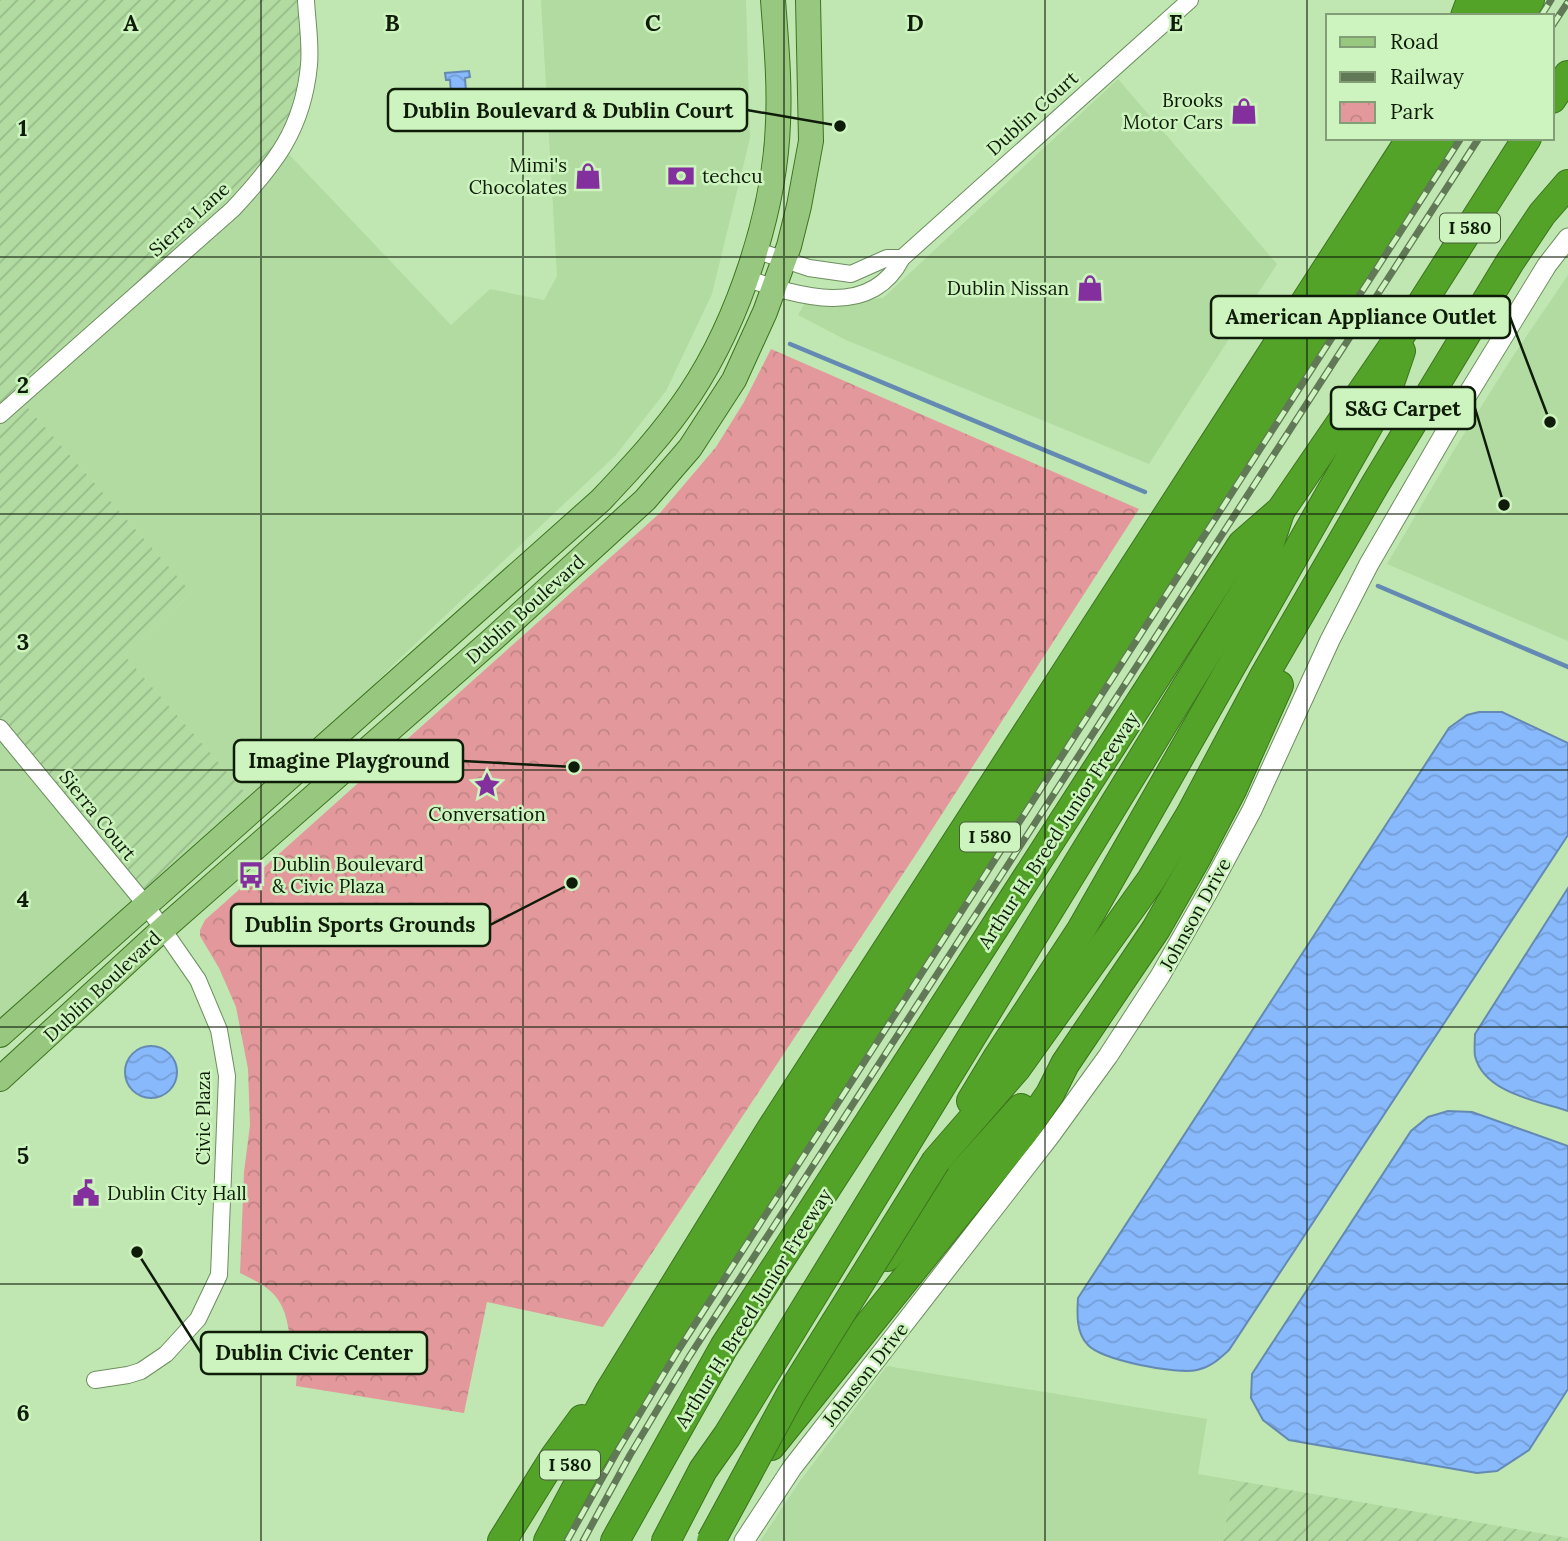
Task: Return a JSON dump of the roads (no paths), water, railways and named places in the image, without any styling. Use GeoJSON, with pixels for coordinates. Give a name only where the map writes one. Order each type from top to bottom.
{"type":"FeatureCollection","features":[{"type":"Feature","properties":{"kind":"highway"},"geometry":{"type":"LineString","coordinates":[[1471,14],[1530,0]]}},
{"type":"Feature","properties":{"kind":"highway"},"geometry":{"type":"LineString","coordinates":[[1554,96],[1568,75]]}},
{"type":"Feature","properties":{"kind":"highway","name":"I 580"},"geometry":{"type":"LineString","coordinates":[[530,1541],[610,1390],[769,1132],[1410,140]]}},
{"type":"Feature","properties":{"kind":"highway","name":"I 580"},"geometry":{"type":"LineString","coordinates":[[548,1541],[590,1462],[689,1303],[1440,140]]}},
{"type":"Feature","properties":{"kind":"highway","name":"Arthur H. Breed Junior Freeway"},"geometry":{"type":"LineString","coordinates":[[615,1541],[724,1347],[1242,544],[1281,510],[1413,317],[1526,140]]}},
{"type":"Feature","properties":{"kind":"highway"},"geometry":{"type":"LineString","coordinates":[[711,1541],[792,1392],[936,1161],[1006,1063],[1151,880],[1190,815],[1264,676],[1376,483],[1510,262],[1542,214],[1568,184]]}},
{"type":"Feature","properties":{"kind":"highway"},"geometry":{"type":"LineString","coordinates":[[1006,1063],[1245,640],[1350,461],[1386,395],[1413,317]]}},
{"type":"Feature","properties":{"kind":"highway"},"geometry":{"type":"LineString","coordinates":[[731,1443],[1265,558],[1281,510]]}},
{"type":"Feature","properties":{"kind":"highway"},"geometry":{"type":"LineString","coordinates":[[705,1541],[770,1447],[1023,1133],[1050,1094],[1065,1064],[1156,929],[1232,790],[1280,682],[1320,582]]}},
{"type":"Feature","properties":{"kind":"highway"},"geometry":{"type":"LineString","coordinates":[[666,1541],[703,1469],[758,1422],[827,1330],[911,1227],[1065,1064]]}},
{"type":"Feature","properties":{"kind":"highway"},"geometry":{"type":"LineString","coordinates":[[502,1541],[555,1456],[593,1403],[610,1390]]}},
{"type":"Feature","properties":{"kind":"main road","name":"Dublin Boulevard"},"geometry":{"type":"LineString","coordinates":[[0,1035],[572,527],[652,445],[690,394],[725,331],[755,250],[770,190],[778,125],[778,65],[773,0]]}},
{"type":"Feature","properties":{"kind":"main road","name":"Dublin Boulevard"},"geometry":{"type":"LineString","coordinates":[[0,1079],[163,929],[645,500],[690,448],[734,380],[774,288],[799,206],[811,141],[808,0]]}},
{"type":"Feature","properties":{"kind":"main road"},"geometry":{"type":"LineString","coordinates":[[507,625],[505,609],[575,546],[572,527]]}},
{"type":"Feature","properties":{"kind":"street","name":"Sierra Lane"},"geometry":{"type":"LineString","coordinates":[[0,415],[233,209],[267,173],[295,125],[304,97],[310,62],[306,0]]}},
{"type":"Feature","properties":{"kind":"street","name":"Dublin Court"},"geometry":{"type":"LineString","coordinates":[[745,278],[798,296],[840,299],[873,289],[894,273],[902,258],[1190,0]]}},
{"type":"Feature","properties":{"kind":"street","name":"Johnson Drive"},"geometry":{"type":"LineString","coordinates":[[744,1541],[792,1468],[1050,1136],[1108,1056],[1160,976],[1252,810],[1330,640],[1369,564],[1463,402],[1547,265],[1568,238]]}},
{"type":"Feature","properties":{"kind":"street","name":"Dublin Court"},"geometry":{"type":"LineString","coordinates":[[755,250],[809,268],[851,274],[887,258],[902,258]]}},
{"type":"Feature","properties":{"kind":"street","name":"Sierra Court"},"geometry":{"type":"LineString","coordinates":[[0,728],[163,929]]}},
{"type":"Feature","properties":{"kind":"street","name":"Civic Plaza"},"geometry":{"type":"LineString","coordinates":[[95,1380],[128,1376],[141,1371],[166,1354],[198,1319],[219,1275],[227,1076],[219,1030],[198,980],[163,929]]}},
{"type":"Feature","properties":{"kind":"water"},"geometry":{"type":"Polygon","coordinates":[[[469,71],[470,77],[465,78],[468,119],[471,119],[471,125],[449,126],[449,120],[453,119],[450,80],[446,80],[445,73],[469,71]]]}},
{"type":"Feature","properties":{"kind":"water"},"geometry":{"type":"Polygon","coordinates":[[[1502,712],[1568,743],[1568,835],[1229,1350],[1206,1367],[1187,1371],[1140,1365],[1096,1351],[1081,1335],[1078,1298],[1449,728],[1467,715],[1502,712]]]}},
{"type":"Feature","properties":{"kind":"water"},"geometry":{"type":"Polygon","coordinates":[[[1568,888],[1568,1111],[1514,1094],[1489,1079],[1480,1069],[1475,1056],[1475,1034],[1568,888]]]}},
{"type":"Feature","properties":{"kind":"water"},"geometry":{"type":"Polygon","coordinates":[[[151,1046],[170,1053],[177,1072],[170,1091],[151,1098],[132,1091],[125,1072],[132,1053],[151,1046]]]}},
{"type":"Feature","properties":{"kind":"water"},"geometry":{"type":"Polygon","coordinates":[[[1448,1111],[1472,1112],[1568,1146],[1568,1389],[1529,1450],[1497,1471],[1477,1473],[1289,1440],[1263,1420],[1251,1398],[1252,1374],[1411,1131],[1428,1117],[1448,1111]]]}},
{"type":"Feature","properties":{"kind":"waterway"},"geometry":{"type":"LineString","coordinates":[[790,344],[1145,492]]}},
{"type":"Feature","properties":{"kind":"waterway"},"geometry":{"type":"LineString","coordinates":[[1378,586],[1568,667]]}},
{"type":"Feature","properties":{"kind":"railway"},"geometry":{"type":"LineString","coordinates":[[1542,14],[1551,0]]}},
{"type":"Feature","properties":{"kind":"railway"},"geometry":{"type":"LineString","coordinates":[[1554,23],[1568,2]]}},
{"type":"Feature","properties":{"kind":"railway"},"geometry":{"type":"LineString","coordinates":[[567,1541],[677,1352],[1460,140]]}},
{"type":"Feature","properties":{"kind":"railway"},"geometry":{"type":"LineString","coordinates":[[583,1541],[630,1455],[689,1357],[1478,140]]}},
{"type":"Feature","properties":{"kind":"place","name":"Brooks Motor Cars"},"geometry":{"type":"Point","coordinates":[1244,111]}},
{"type":"Feature","properties":{"kind":"place","name":"Dublin Boulevard & Dublin Court"},"geometry":{"type":"Point","coordinates":[840,126]}},
{"type":"Feature","properties":{"kind":"place","name":"Mimi's Chocolates"},"geometry":{"type":"Point","coordinates":[588,176]}},
{"type":"Feature","properties":{"kind":"place","name":"techcu"},"geometry":{"type":"Point","coordinates":[681,176]}},
{"type":"Feature","properties":{"kind":"place","name":"Dublin Nissan"},"geometry":{"type":"Point","coordinates":[1090,288]}},
{"type":"Feature","properties":{"kind":"place","name":"American Appliance Outlet"},"geometry":{"type":"Point","coordinates":[1550,422]}},
{"type":"Feature","properties":{"kind":"place","name":"S&G Carpet"},"geometry":{"type":"Point","coordinates":[1504,505]}},
{"type":"Feature","properties":{"kind":"place","name":"Imagine Playground"},"geometry":{"type":"Point","coordinates":[574,767]}},
{"type":"Feature","properties":{"kind":"place","name":"Conversation"},"geometry":{"type":"Point","coordinates":[487,785]}},
{"type":"Feature","properties":{"kind":"place","name":"Dublin Boulevard & Civic Plaza"},"geometry":{"type":"Point","coordinates":[251,875]}},
{"type":"Feature","properties":{"kind":"place","name":"Dublin Sports Grounds"},"geometry":{"type":"Point","coordinates":[572,883]}},
{"type":"Feature","properties":{"kind":"place","name":"Dublin City Hall"},"geometry":{"type":"Point","coordinates":[86,1193]}},
{"type":"Feature","properties":{"kind":"place","name":"Dublin Civic Center"},"geometry":{"type":"Point","coordinates":[137,1252]}}]}
